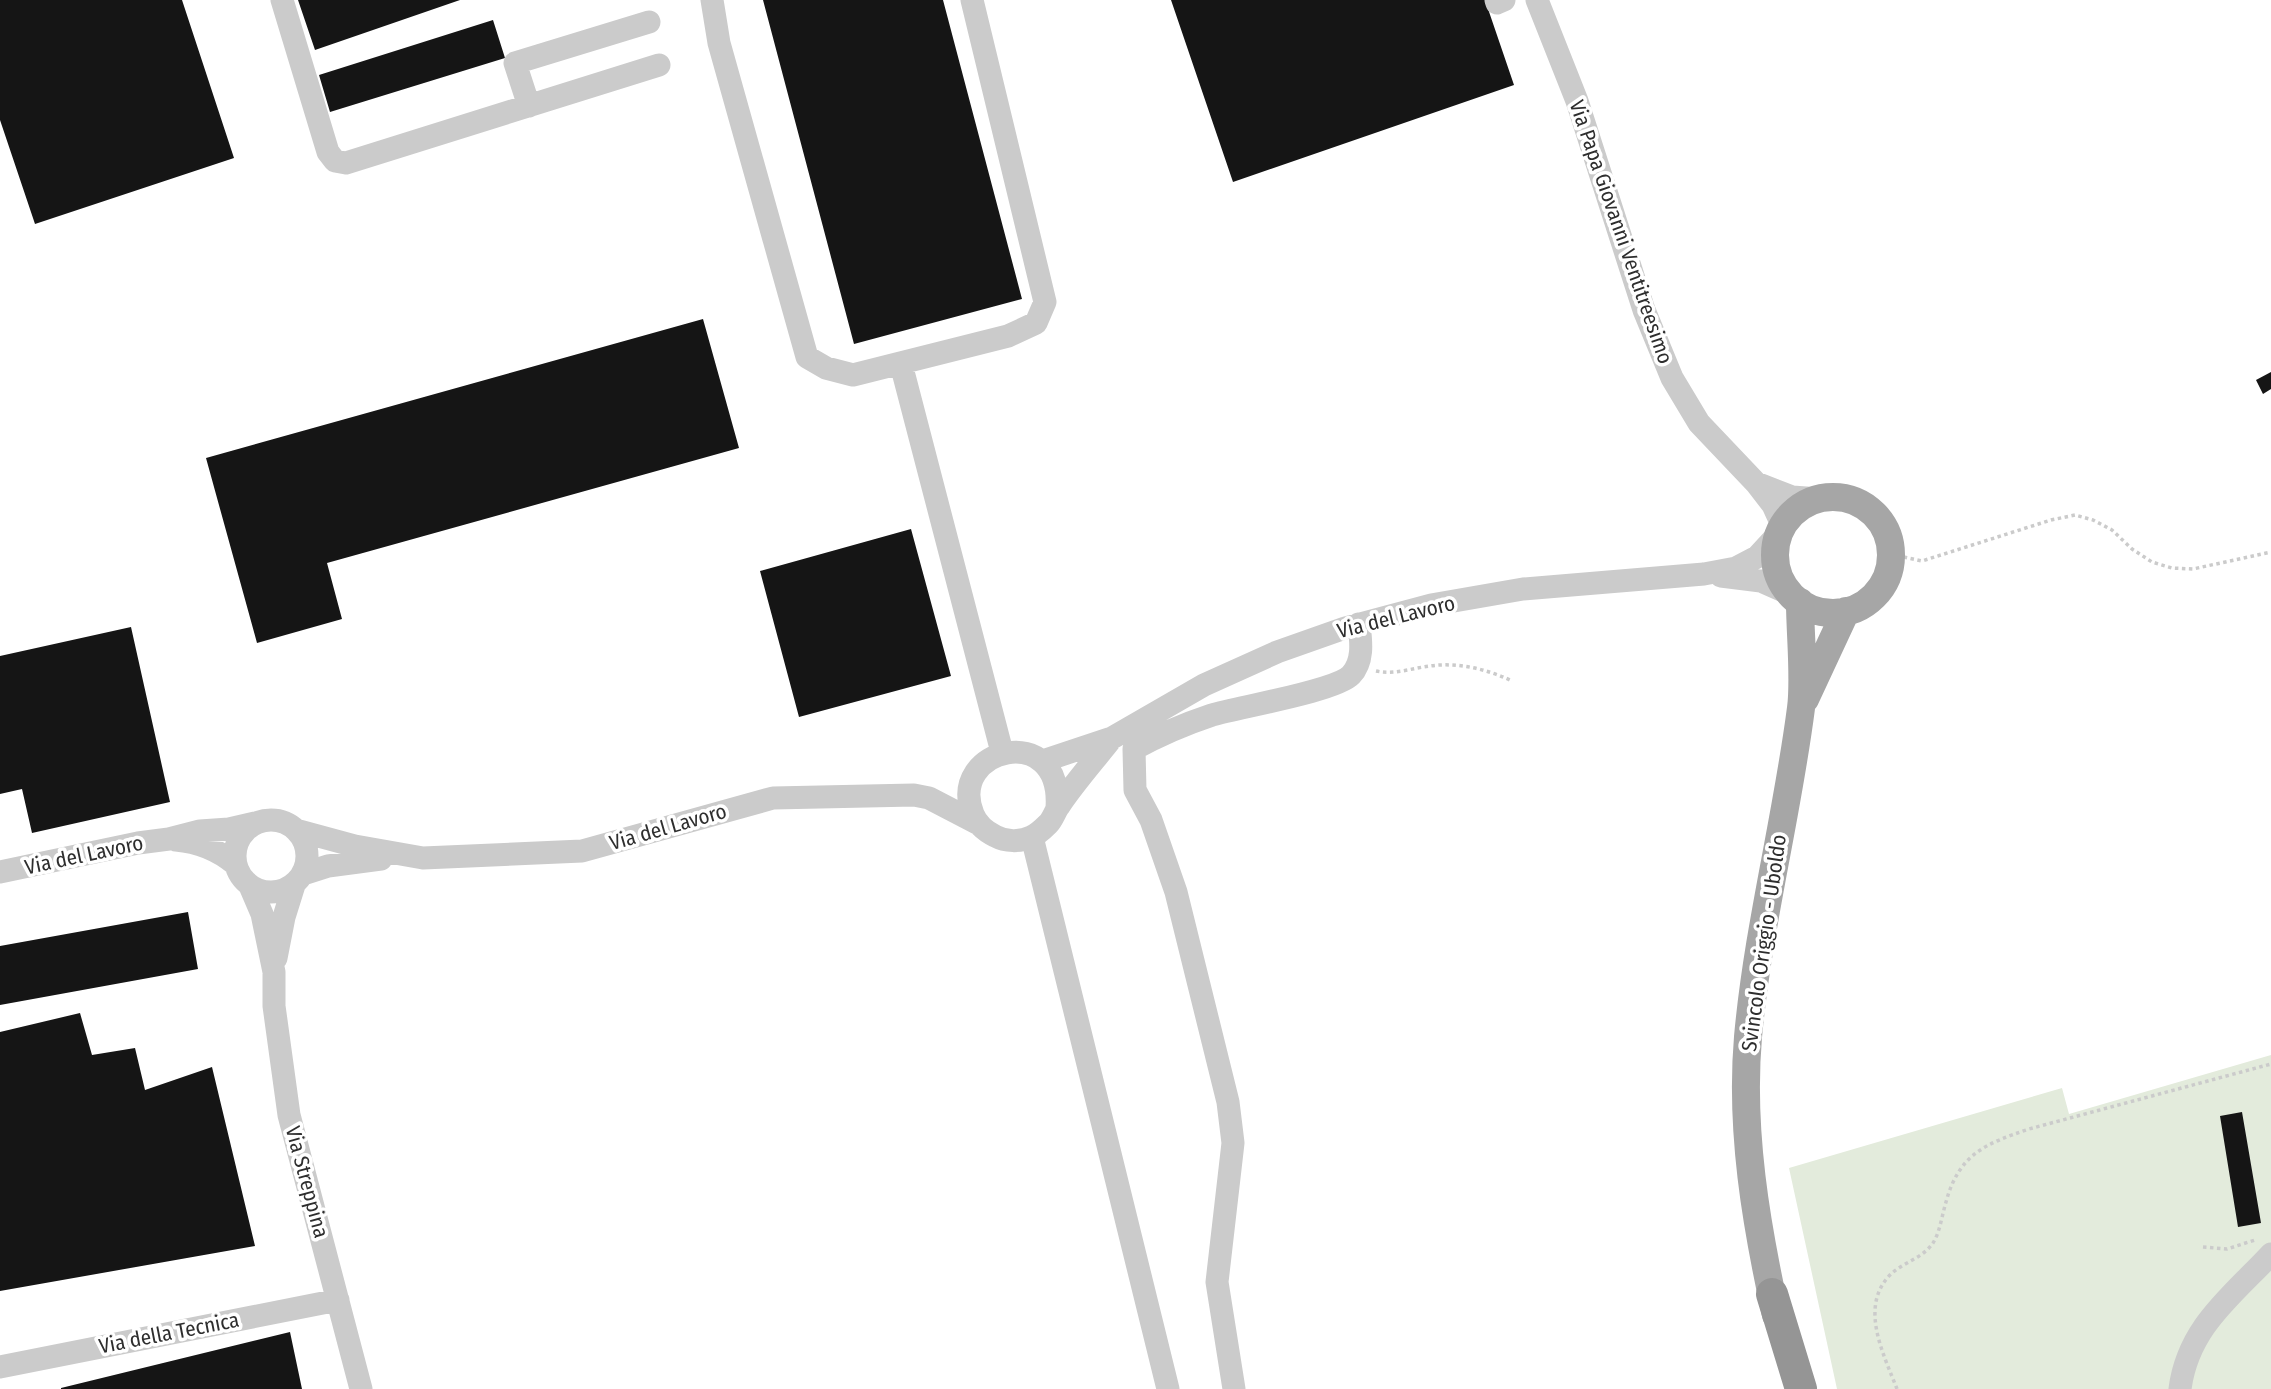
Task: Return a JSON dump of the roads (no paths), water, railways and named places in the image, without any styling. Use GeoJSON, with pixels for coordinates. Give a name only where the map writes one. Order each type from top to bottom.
{"type":"FeatureCollection","features":[{"type":"Feature","properties":{"kind":"highway"},"geometry":{"type":"LineString","coordinates":[[1772,1294],[1786,1389]]}},
{"type":"Feature","properties":{"kind":"highway"},"geometry":{"type":"LineString","coordinates":[[1772,1294],[1801,1389]]}},
{"type":"Feature","properties":{"kind":"main road"},"geometry":{"type":"LineString","coordinates":[[1842,498],[1864,506],[1873,513],[1886,532],[1891,554],[1881,587],[1869,600],[1846,611],[1817,611],[1795,598],[1777,571],[1776,545],[1781,529],[1796,511],[1819,499],[1842,498]]}},
{"type":"Feature","properties":{"kind":"main road","name":"Svincolo Origgio - Uboldo"},"geometry":{"type":"LineString","coordinates":[[1793,1389],[1756,1211],[1746,1092],[1748,1038],[1759,950],[1802,705],[1795,598]]}},
{"type":"Feature","properties":{"kind":"main road","name":"Svincolo Origgio - Uboldo"},"geometry":{"type":"LineString","coordinates":[[1802,705],[1846,611]]}},
{"type":"Feature","properties":{"kind":"street"},"geometry":{"type":"LineString","coordinates":[[282,0],[323,140],[335,160],[346,163],[659,65]]}},
{"type":"Feature","properties":{"kind":"street"},"geometry":{"type":"LineString","coordinates":[[712,0],[719,43],[807,356],[826,368],[853,375],[1008,336],[1036,323],[1045,302],[972,0]]}},
{"type":"Feature","properties":{"kind":"street"},"geometry":{"type":"LineString","coordinates":[[1496,0],[1504,0]]}},
{"type":"Feature","properties":{"kind":"street","name":"Via Papa Giovanni Ventitreesimo"},"geometry":{"type":"LineString","coordinates":[[1537,0],[1577,101],[1644,310],[1672,378],[1699,423],[1756,483],[1773,505],[1781,529]]}},
{"type":"Feature","properties":{"kind":"street"},"geometry":{"type":"LineString","coordinates":[[529,106],[515,63],[649,22]]}},
{"type":"Feature","properties":{"kind":"street"},"geometry":{"type":"LineString","coordinates":[[901,364],[1002,752]]}},
{"type":"Feature","properties":{"kind":"street","name":"Via Papa Giovanni Ventitreesimo"},"geometry":{"type":"LineString","coordinates":[[1756,483],[1792,497],[1819,499]]}},
{"type":"Feature","properties":{"kind":"street","name":"Via del Lavoro"},"geometry":{"type":"LineString","coordinates":[[169,839],[194,842],[220,852],[235,864],[250,886],[272,893],[284,890],[298,879],[328,866],[405,857],[582,851],[773,798],[914,795],[929,798],[979,824],[1000,839],[1016,841],[1032,836],[1049,823],[1057,808],[1122,740],[1204,685],[1277,652],[1359,624],[1431,605],[1523,589],[1703,574],[1736,568],[1748,563],[1769,547],[1781,529]]}},
{"type":"Feature","properties":{"kind":"street","name":"Via del Lavoro"},"geometry":{"type":"LineString","coordinates":[[1703,574],[1761,581],[1795,598]]}},
{"type":"Feature","properties":{"kind":"street"},"geometry":{"type":"LineString","coordinates":[[1234,1389],[1217,1282],[1233,1143],[1228,1102],[1176,892],[1151,820],[1135,790],[1122,740],[1172,730],[1205,718],[1349,678],[1358,667],[1359,624]]}},
{"type":"Feature","properties":{"kind":"street","name":"Via del Lavoro"},"geometry":{"type":"LineString","coordinates":[[1043,761],[1122,740]]}},
{"type":"Feature","properties":{"kind":"street"},"geometry":{"type":"LineString","coordinates":[[979,824],[969,799],[971,783],[976,771],[988,759],[1002,752],[1029,753],[1043,761],[1053,774],[1058,790],[1057,808]]}},
{"type":"Feature","properties":{"kind":"street","name":"Via del Lavoro"},"geometry":{"type":"LineString","coordinates":[[929,798],[971,783]]}},
{"type":"Feature","properties":{"kind":"street","name":"Via del Lavoro"},"geometry":{"type":"LineString","coordinates":[[0,872],[200,831],[229,829],[277,820],[296,830],[405,857]]}},
{"type":"Feature","properties":{"kind":"street"},"geometry":{"type":"LineString","coordinates":[[235,864],[241,836],[255,823]]}},
{"type":"Feature","properties":{"kind":"street"},"geometry":{"type":"LineString","coordinates":[[296,830],[307,851],[307,863],[298,879]]}},
{"type":"Feature","properties":{"kind":"street"},"geometry":{"type":"LineString","coordinates":[[1032,836],[1168,1389]]}},
{"type":"Feature","properties":{"kind":"street","name":"Via Streppina"},"geometry":{"type":"LineString","coordinates":[[298,879],[284,917],[274,972],[274,1006],[289,1115],[361,1389]]}},
{"type":"Feature","properties":{"kind":"street","name":"Via Streppina"},"geometry":{"type":"LineString","coordinates":[[250,886],[262,914],[274,972]]}},
{"type":"Feature","properties":{"kind":"street"},"geometry":{"type":"LineString","coordinates":[[2180,1389],[2187,1356],[2206,1322],[2265,1246]]}},
{"type":"Feature","properties":{"kind":"street","name":"Via della Tecnica"},"geometry":{"type":"LineString","coordinates":[[0,1367],[338,1300]]}}]}
